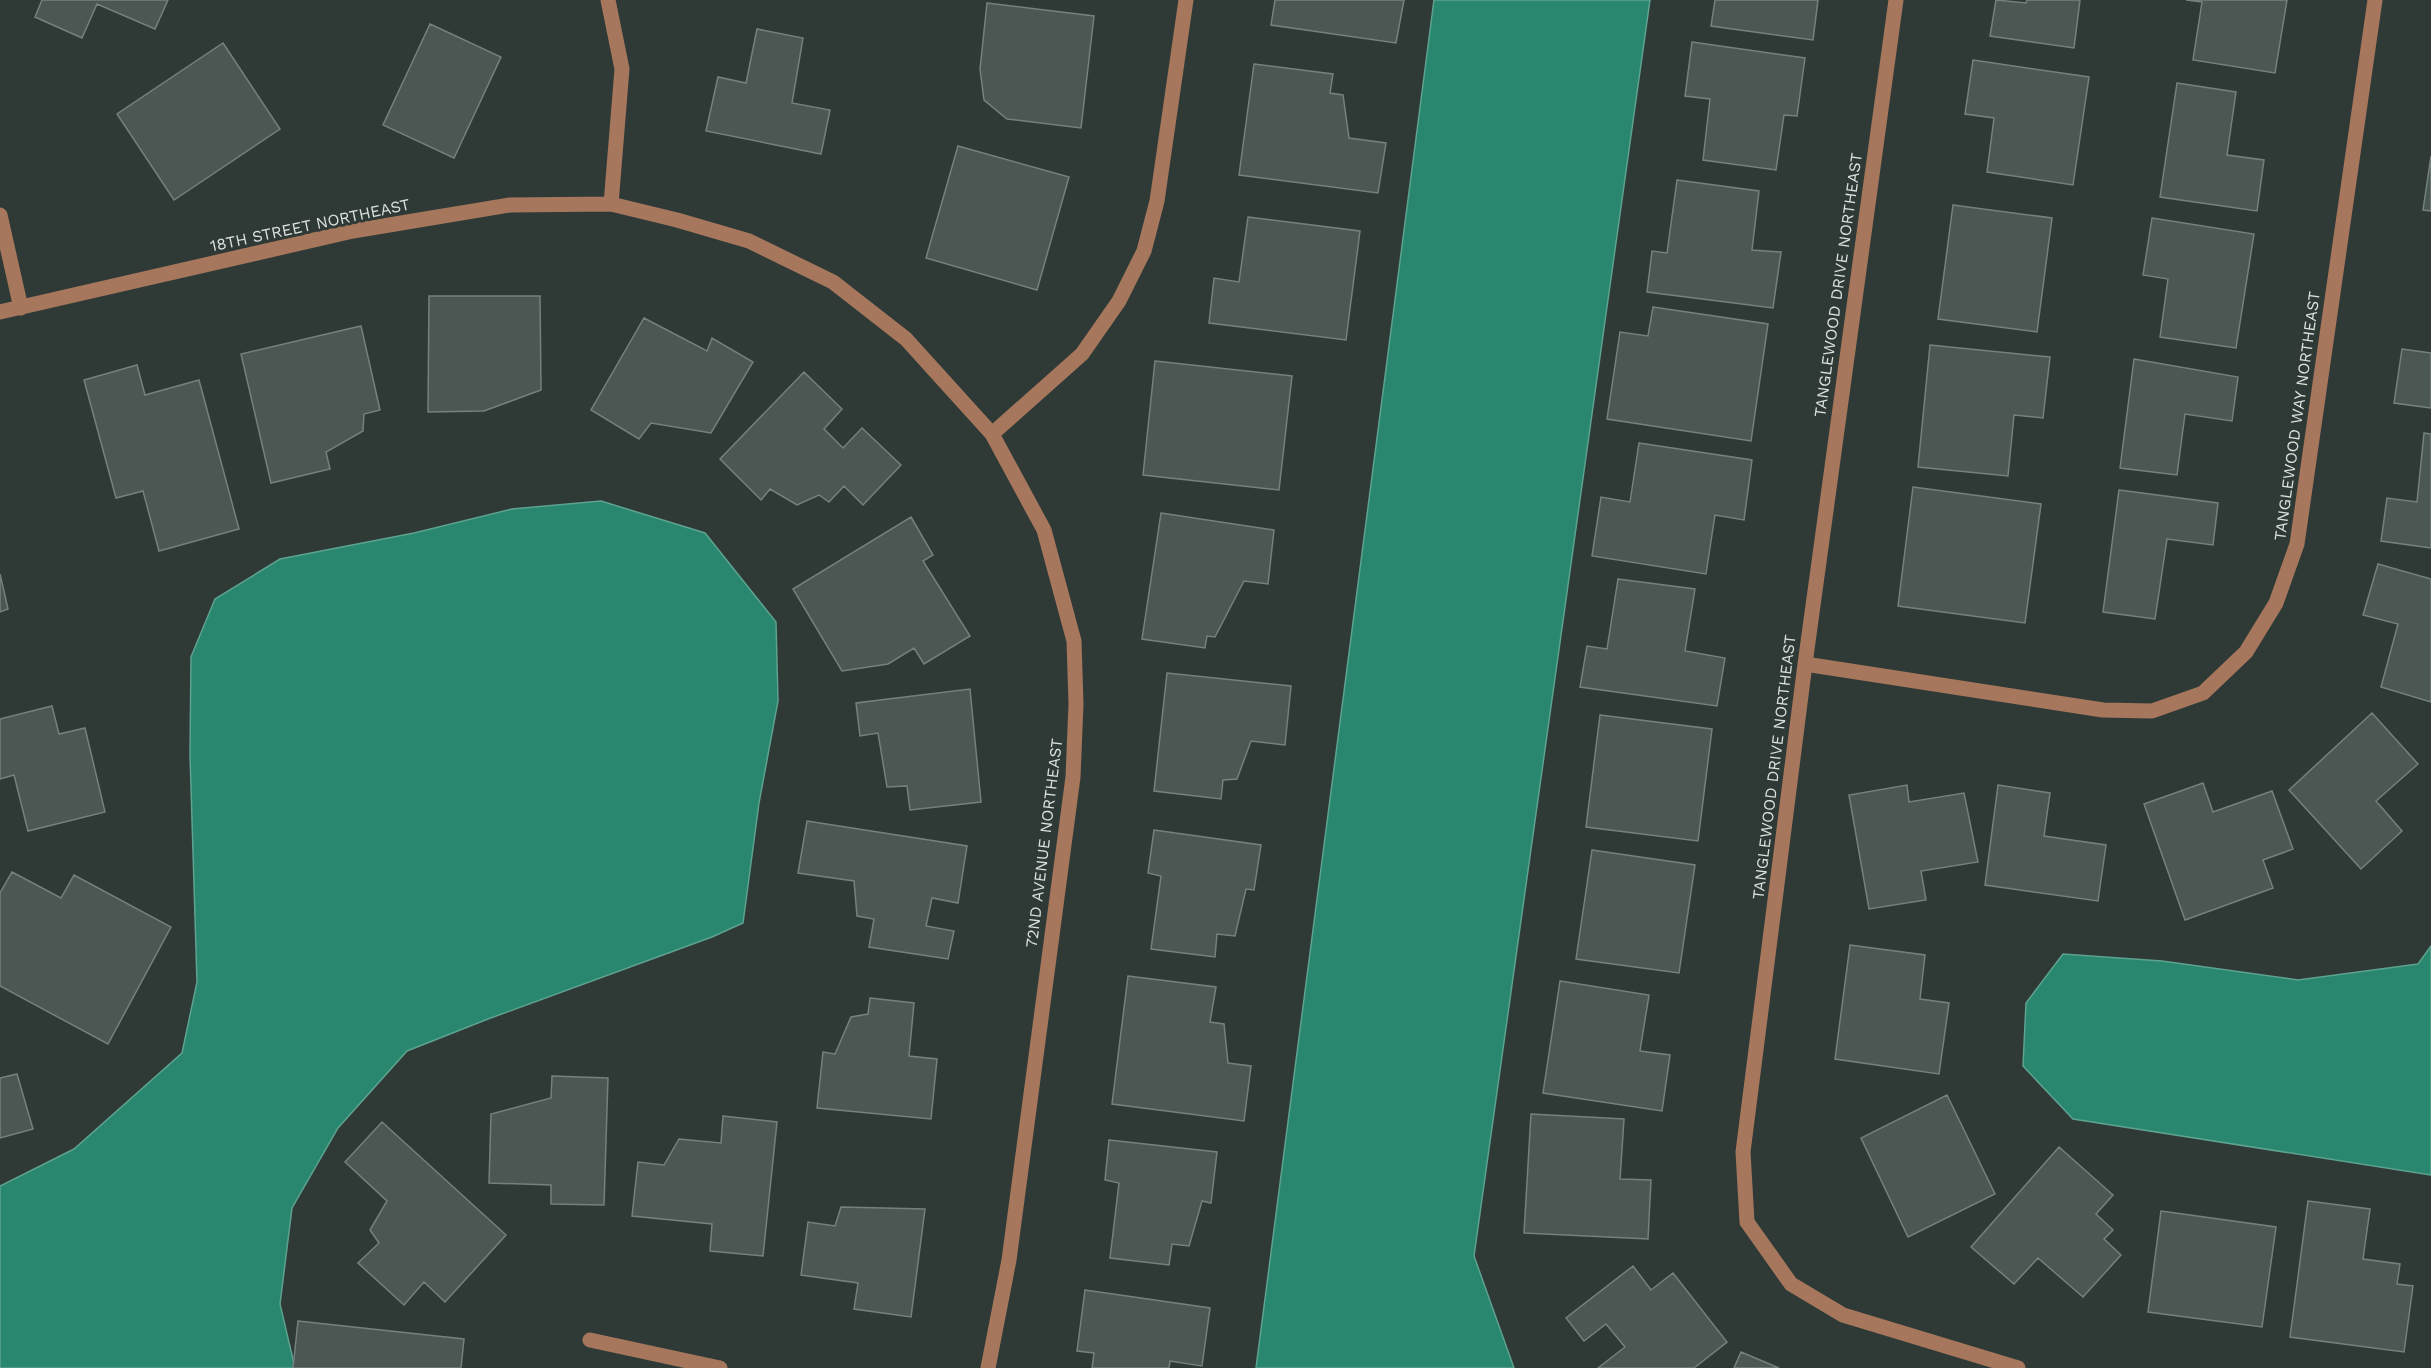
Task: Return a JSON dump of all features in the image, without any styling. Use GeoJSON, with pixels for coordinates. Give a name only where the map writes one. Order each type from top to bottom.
{"type":"FeatureCollection","features":[{"type":"Feature","properties":{"kind":"street"},"geometry":{"type":"LineString","coordinates":[[608,0],[622,69],[610,204]]}},
{"type":"Feature","properties":{"kind":"street"},"geometry":{"type":"LineString","coordinates":[[992,434],[1082,354],[1119,301],[1143,251],[1157,201],[1186,0]]}},
{"type":"Feature","properties":{"kind":"street","name":"TANGLEWOOD DRIVE NORTHEAST"},"geometry":{"type":"LineString","coordinates":[[1896,0],[1805,664],[1743,1152],[1747,1222],[1791,1284],[1843,1315],[2018,1368]]}},
{"type":"Feature","properties":{"kind":"street","name":"TANGLEWOOD WAY NORTHEAST"},"geometry":{"type":"LineString","coordinates":[[1805,664],[2103,710],[2152,711],[2203,693],[2246,652],[2276,603],[2297,544],[2375,0]]}},
{"type":"Feature","properties":{"kind":"street","name":"18TH STREET NORTHEAST"},"geometry":{"type":"LineString","coordinates":[[0,312],[353,231],[510,205],[610,204],[749,241],[833,282],[906,339],[992,434]]}},
{"type":"Feature","properties":{"kind":"street"},"geometry":{"type":"LineString","coordinates":[[0,215],[21,308]]}},
{"type":"Feature","properties":{"kind":"street","name":"72ND AVENUE NORTHEAST"},"geometry":{"type":"LineString","coordinates":[[988,1368],[1009,1260],[1073,777],[1076,704],[1074,641],[1044,530],[992,434]]}},
{"type":"Feature","properties":{"kind":"street"},"geometry":{"type":"LineString","coordinates":[[590,1340],[720,1368]]}},
{"type":"Feature","properties":{"kind":"shaded area"},"geometry":{"type":"Polygon","coordinates":[[[1434,0],[1650,0],[1474,1256],[1514,1368],[1256,1368],[1434,0]]]}},
{"type":"Feature","properties":{"kind":"shaded area"},"geometry":{"type":"Polygon","coordinates":[[[601,501],[705,533],[776,622],[778,701],[759,803],[743,923],[712,937],[407,1051],[338,1128],[292,1208],[280,1304],[295,1368],[0,1368],[0,1186],[74,1149],[182,1053],[197,982],[190,755],[191,657],[215,599],[280,559],[414,533],[512,509],[601,501]]]}},
{"type":"Feature","properties":{"kind":"shaded area"},"geometry":{"type":"Polygon","coordinates":[[[2431,946],[2431,1175],[2073,1119],[2023,1066],[2026,1003],[2063,954],[2162,961],[2298,980],[2418,964],[2431,946]]]}},
{"type":"Feature","properties":{"kind":"building"},"geometry":{"type":"Polygon","coordinates":[[[42,0],[168,0],[155,29],[97,4],[82,38],[35,17],[42,0]]]}},
{"type":"Feature","properties":{"kind":"building"},"geometry":{"type":"Polygon","coordinates":[[[1275,0],[1404,0],[1396,43],[1271,25],[1275,0]]]}},
{"type":"Feature","properties":{"kind":"building"},"geometry":{"type":"Polygon","coordinates":[[[1715,0],[1818,0],[1813,40],[1711,26],[1715,0]]]}},
{"type":"Feature","properties":{"kind":"building"},"geometry":{"type":"Polygon","coordinates":[[[1996,0],[2026,3],[2027,0],[2080,0],[2074,48],[1990,36],[1996,0]]]}},
{"type":"Feature","properties":{"kind":"building"},"geometry":{"type":"Polygon","coordinates":[[[2186,0],[2287,0],[2275,73],[2193,60],[2202,2],[2186,0]]]}},
{"type":"Feature","properties":{"kind":"building"},"geometry":{"type":"Polygon","coordinates":[[[987,3],[1094,16],[1081,128],[1007,119],[984,100],[980,69],[987,3]]]}},
{"type":"Feature","properties":{"kind":"building"},"geometry":{"type":"Polygon","coordinates":[[[430,24],[501,57],[454,158],[383,125],[430,24]]]}},
{"type":"Feature","properties":{"kind":"building"},"geometry":{"type":"Polygon","coordinates":[[[757,29],[803,38],[792,103],[830,110],[821,154],[706,131],[718,77],[746,83],[757,29]]]}},
{"type":"Feature","properties":{"kind":"building"},"geometry":{"type":"Polygon","coordinates":[[[1692,42],[1805,58],[1797,116],[1784,115],[1776,170],[1703,160],[1710,99],[1685,96],[1692,42]]]}},
{"type":"Feature","properties":{"kind":"building"},"geometry":{"type":"Polygon","coordinates":[[[223,43],[280,129],[174,200],[117,114],[223,43]]]}},
{"type":"Feature","properties":{"kind":"building"},"geometry":{"type":"Polygon","coordinates":[[[1973,60],[2089,77],[2073,185],[1987,172],[1994,118],[1965,114],[1973,60]]]}},
{"type":"Feature","properties":{"kind":"building"},"geometry":{"type":"Polygon","coordinates":[[[1254,64],[1333,74],[1330,93],[1343,95],[1349,138],[1386,143],[1378,193],[1239,175],[1254,64]]]}},
{"type":"Feature","properties":{"kind":"building"},"geometry":{"type":"Polygon","coordinates":[[[2177,83],[2236,92],[2227,155],[2264,160],[2257,211],[2160,197],[2177,83]]]}},
{"type":"Feature","properties":{"kind":"building"},"geometry":{"type":"Polygon","coordinates":[[[958,146],[1069,177],[1037,290],[926,258],[958,146]]]}},
{"type":"Feature","properties":{"kind":"building"},"geometry":{"type":"Polygon","coordinates":[[[2431,156],[2431,211],[2423,210],[2431,156]]]}},
{"type":"Feature","properties":{"kind":"building"},"geometry":{"type":"Polygon","coordinates":[[[1677,180],[1759,191],[1752,250],[1781,252],[1773,308],[1647,292],[1652,251],[1667,253],[1677,180]]]}},
{"type":"Feature","properties":{"kind":"building"},"geometry":{"type":"Polygon","coordinates":[[[1953,205],[2052,218],[2037,332],[1938,319],[1953,205]]]}},
{"type":"Feature","properties":{"kind":"building"},"geometry":{"type":"Polygon","coordinates":[[[1248,217],[1360,231],[1346,340],[1209,323],[1214,278],[1239,282],[1248,217]]]}},
{"type":"Feature","properties":{"kind":"building"},"geometry":{"type":"Polygon","coordinates":[[[2152,218],[2254,234],[2236,348],[2160,337],[2168,279],[2143,275],[2152,218]]]}},
{"type":"Feature","properties":{"kind":"building"},"geometry":{"type":"Polygon","coordinates":[[[429,296],[540,296],[541,390],[484,411],[428,412],[429,296]]]}},
{"type":"Feature","properties":{"kind":"building"},"geometry":{"type":"Polygon","coordinates":[[[1653,307],[1768,324],[1751,441],[1607,419],[1620,332],[1648,336],[1653,307]]]}},
{"type":"Feature","properties":{"kind":"building"},"geometry":{"type":"Polygon","coordinates":[[[644,318],[707,351],[712,338],[753,362],[711,433],[651,423],[639,439],[591,410],[644,318]]]}},
{"type":"Feature","properties":{"kind":"building"},"geometry":{"type":"Polygon","coordinates":[[[361,326],[380,410],[364,414],[363,431],[326,452],[330,469],[271,483],[241,354],[361,326]]]}},
{"type":"Feature","properties":{"kind":"building"},"geometry":{"type":"Polygon","coordinates":[[[1930,345],[2050,357],[2043,418],[2014,415],[2008,476],[1918,467],[1930,345]]]}},
{"type":"Feature","properties":{"kind":"building"},"geometry":{"type":"Polygon","coordinates":[[[2402,349],[2431,353],[2431,408],[2394,403],[2402,349]]]}},
{"type":"Feature","properties":{"kind":"building"},"geometry":{"type":"Polygon","coordinates":[[[2134,359],[2238,377],[2232,421],[2185,414],[2177,475],[2120,468],[2134,359]]]}},
{"type":"Feature","properties":{"kind":"building"},"geometry":{"type":"Polygon","coordinates":[[[1155,361],[1292,376],[1279,490],[1143,475],[1155,361]]]}},
{"type":"Feature","properties":{"kind":"building"},"geometry":{"type":"Polygon","coordinates":[[[137,365],[145,395],[199,380],[239,529],[159,551],[143,491],[116,498],[84,380],[137,365]]]}},
{"type":"Feature","properties":{"kind":"building"},"geometry":{"type":"Polygon","coordinates":[[[804,372],[842,409],[824,429],[843,448],[862,428],[901,465],[863,505],[844,486],[829,502],[819,495],[797,505],[770,489],[761,500],[720,459],[804,372]]]}},
{"type":"Feature","properties":{"kind":"building"},"geometry":{"type":"Polygon","coordinates":[[[2424,433],[2431,434],[2431,548],[2381,541],[2387,498],[2417,502],[2424,433]]]}},
{"type":"Feature","properties":{"kind":"building"},"geometry":{"type":"Polygon","coordinates":[[[1639,443],[1752,460],[1744,520],[1715,515],[1706,574],[1592,556],[1601,497],[1630,502],[1639,443]]]}},
{"type":"Feature","properties":{"kind":"building"},"geometry":{"type":"Polygon","coordinates":[[[1913,487],[2041,504],[2025,623],[1898,606],[1913,487]]]}},
{"type":"Feature","properties":{"kind":"building"},"geometry":{"type":"Polygon","coordinates":[[[2119,490],[2218,503],[2213,545],[2167,539],[2155,619],[2103,612],[2119,490]]]}},
{"type":"Feature","properties":{"kind":"building"},"geometry":{"type":"Polygon","coordinates":[[[1161,513],[1274,530],[1268,584],[1244,581],[1215,637],[1207,636],[1205,648],[1142,639],[1161,513]]]}},
{"type":"Feature","properties":{"kind":"building"},"geometry":{"type":"Polygon","coordinates":[[[911,517],[933,555],[923,561],[970,636],[924,664],[914,648],[888,664],[842,671],[793,589],[911,517]]]}},
{"type":"Feature","properties":{"kind":"building"},"geometry":{"type":"Polygon","coordinates":[[[2378,564],[2431,579],[2431,702],[2381,687],[2398,624],[2363,615],[2378,564]]]}},
{"type":"Feature","properties":{"kind":"building"},"geometry":{"type":"Polygon","coordinates":[[[0,574],[8,609],[0,612],[0,574]]]}},
{"type":"Feature","properties":{"kind":"building"},"geometry":{"type":"Polygon","coordinates":[[[1618,579],[1695,589],[1685,651],[1725,658],[1717,706],[1580,687],[1587,646],[1607,649],[1618,579]]]}},
{"type":"Feature","properties":{"kind":"building"},"geometry":{"type":"Polygon","coordinates":[[[1167,673],[1291,686],[1285,745],[1251,741],[1237,779],[1223,780],[1221,799],[1154,791],[1167,673]]]}},
{"type":"Feature","properties":{"kind":"building"},"geometry":{"type":"Polygon","coordinates":[[[970,689],[981,802],[910,810],[907,786],[887,787],[878,733],[860,736],[856,703],[970,689]]]}},
{"type":"Feature","properties":{"kind":"building"},"geometry":{"type":"Polygon","coordinates":[[[52,706],[59,734],[85,728],[105,812],[28,831],[14,775],[0,779],[0,719],[52,706]]]}},
{"type":"Feature","properties":{"kind":"building"},"geometry":{"type":"Polygon","coordinates":[[[2372,713],[2418,764],[2376,801],[2402,831],[2361,869],[2289,790],[2372,713]]]}},
{"type":"Feature","properties":{"kind":"building"},"geometry":{"type":"Polygon","coordinates":[[[1600,715],[1712,729],[1698,841],[1586,827],[1600,715]]]}},
{"type":"Feature","properties":{"kind":"building"},"geometry":{"type":"Polygon","coordinates":[[[2203,783],[2213,812],[2272,791],[2293,849],[2263,860],[2273,888],[2185,920],[2144,804],[2203,783]]]}},
{"type":"Feature","properties":{"kind":"building"},"geometry":{"type":"Polygon","coordinates":[[[1907,785],[1909,802],[1964,793],[1978,862],[1921,871],[1926,900],[1869,909],[1849,795],[1907,785]]]}},
{"type":"Feature","properties":{"kind":"building"},"geometry":{"type":"Polygon","coordinates":[[[1998,785],[2050,793],[2044,836],[2106,845],[2098,901],[1985,885],[1998,785]]]}},
{"type":"Feature","properties":{"kind":"building"},"geometry":{"type":"Polygon","coordinates":[[[807,821],[967,846],[958,903],[932,898],[926,926],[954,931],[948,959],[869,947],[874,919],[857,916],[854,881],[798,873],[807,821]]]}},
{"type":"Feature","properties":{"kind":"building"},"geometry":{"type":"Polygon","coordinates":[[[1154,830],[1261,845],[1254,890],[1246,889],[1235,936],[1217,934],[1215,957],[1151,949],[1161,876],[1148,873],[1154,830]]]}},
{"type":"Feature","properties":{"kind":"building"},"geometry":{"type":"Polygon","coordinates":[[[1592,850],[1695,865],[1679,973],[1576,959],[1592,850]]]}},
{"type":"Feature","properties":{"kind":"building"},"geometry":{"type":"Polygon","coordinates":[[[12,872],[61,898],[74,875],[171,927],[108,1044],[0,986],[0,893],[12,872]]]}},
{"type":"Feature","properties":{"kind":"building"},"geometry":{"type":"Polygon","coordinates":[[[1850,945],[1925,955],[1920,999],[1949,1003],[1939,1074],[1835,1059],[1850,945]]]}},
{"type":"Feature","properties":{"kind":"building"},"geometry":{"type":"Polygon","coordinates":[[[1128,976],[1216,987],[1210,1022],[1224,1024],[1228,1063],[1251,1066],[1244,1121],[1112,1104],[1128,976]]]}},
{"type":"Feature","properties":{"kind":"building"},"geometry":{"type":"Polygon","coordinates":[[[1560,981],[1649,995],[1640,1051],[1670,1055],[1662,1111],[1543,1093],[1560,981]]]}},
{"type":"Feature","properties":{"kind":"building"},"geometry":{"type":"Polygon","coordinates":[[[870,998],[914,1003],[909,1056],[937,1059],[931,1119],[817,1108],[823,1052],[835,1054],[851,1017],[868,1014],[870,998]]]}},
{"type":"Feature","properties":{"kind":"building"},"geometry":{"type":"Polygon","coordinates":[[[17,1074],[33,1129],[0,1138],[0,1078],[17,1074]]]}},
{"type":"Feature","properties":{"kind":"building"},"geometry":{"type":"Polygon","coordinates":[[[552,1076],[608,1078],[604,1205],[551,1204],[551,1185],[489,1183],[491,1114],[551,1098],[552,1076]]]}},
{"type":"Feature","properties":{"kind":"building"},"geometry":{"type":"Polygon","coordinates":[[[1947,1095],[1995,1194],[1908,1237],[1861,1138],[1947,1095]]]}},
{"type":"Feature","properties":{"kind":"building"},"geometry":{"type":"Polygon","coordinates":[[[1531,1114],[1624,1119],[1620,1179],[1651,1180],[1648,1239],[1524,1233],[1531,1114]]]}},
{"type":"Feature","properties":{"kind":"building"},"geometry":{"type":"Polygon","coordinates":[[[723,1116],[777,1122],[763,1256],[710,1251],[712,1224],[632,1216],[638,1162],[664,1165],[679,1139],[721,1143],[723,1116]]]}},
{"type":"Feature","properties":{"kind":"building"},"geometry":{"type":"Polygon","coordinates":[[[382,1122],[506,1235],[445,1302],[424,1282],[404,1305],[358,1263],[379,1243],[370,1230],[387,1201],[345,1162],[382,1122]]]}},
{"type":"Feature","properties":{"kind":"building"},"geometry":{"type":"Polygon","coordinates":[[[1109,1140],[1217,1152],[1211,1203],[1202,1201],[1189,1246],[1172,1244],[1169,1265],[1110,1258],[1119,1183],[1105,1180],[1109,1140]]]}},
{"type":"Feature","properties":{"kind":"building"},"geometry":{"type":"Polygon","coordinates":[[[2059,1147],[2113,1195],[2096,1214],[2113,1230],[2104,1239],[2121,1255],[2083,1297],[2038,1258],[2014,1284],[1971,1247],[2059,1147]]]}},
{"type":"Feature","properties":{"kind":"building"},"geometry":{"type":"Polygon","coordinates":[[[2308,1201],[2370,1209],[2363,1259],[2400,1264],[2397,1284],[2413,1286],[2404,1352],[2290,1337],[2308,1201]]]}},
{"type":"Feature","properties":{"kind":"building"},"geometry":{"type":"Polygon","coordinates":[[[841,1207],[925,1209],[911,1317],[854,1309],[858,1283],[801,1275],[808,1222],[835,1226],[841,1207]]]}},
{"type":"Feature","properties":{"kind":"building"},"geometry":{"type":"Polygon","coordinates":[[[2161,1211],[2276,1227],[2262,1327],[2148,1312],[2161,1211]]]}},
{"type":"Feature","properties":{"kind":"building"},"geometry":{"type":"Polygon","coordinates":[[[1633,1266],[1651,1290],[1673,1273],[1727,1342],[1694,1368],[1598,1368],[1625,1347],[1606,1324],[1584,1341],[1566,1318],[1633,1266]]]}},
{"type":"Feature","properties":{"kind":"building"},"geometry":{"type":"Polygon","coordinates":[[[1085,1290],[1210,1308],[1202,1366],[1170,1361],[1169,1368],[1092,1368],[1094,1353],[1077,1351],[1085,1290]]]}},
{"type":"Feature","properties":{"kind":"building"},"geometry":{"type":"Polygon","coordinates":[[[298,1321],[464,1339],[461,1368],[293,1368],[298,1321]]]}},
{"type":"Feature","properties":{"kind":"building"},"geometry":{"type":"Polygon","coordinates":[[[1741,1352],[1779,1368],[1734,1368],[1741,1352]]]}}]}
